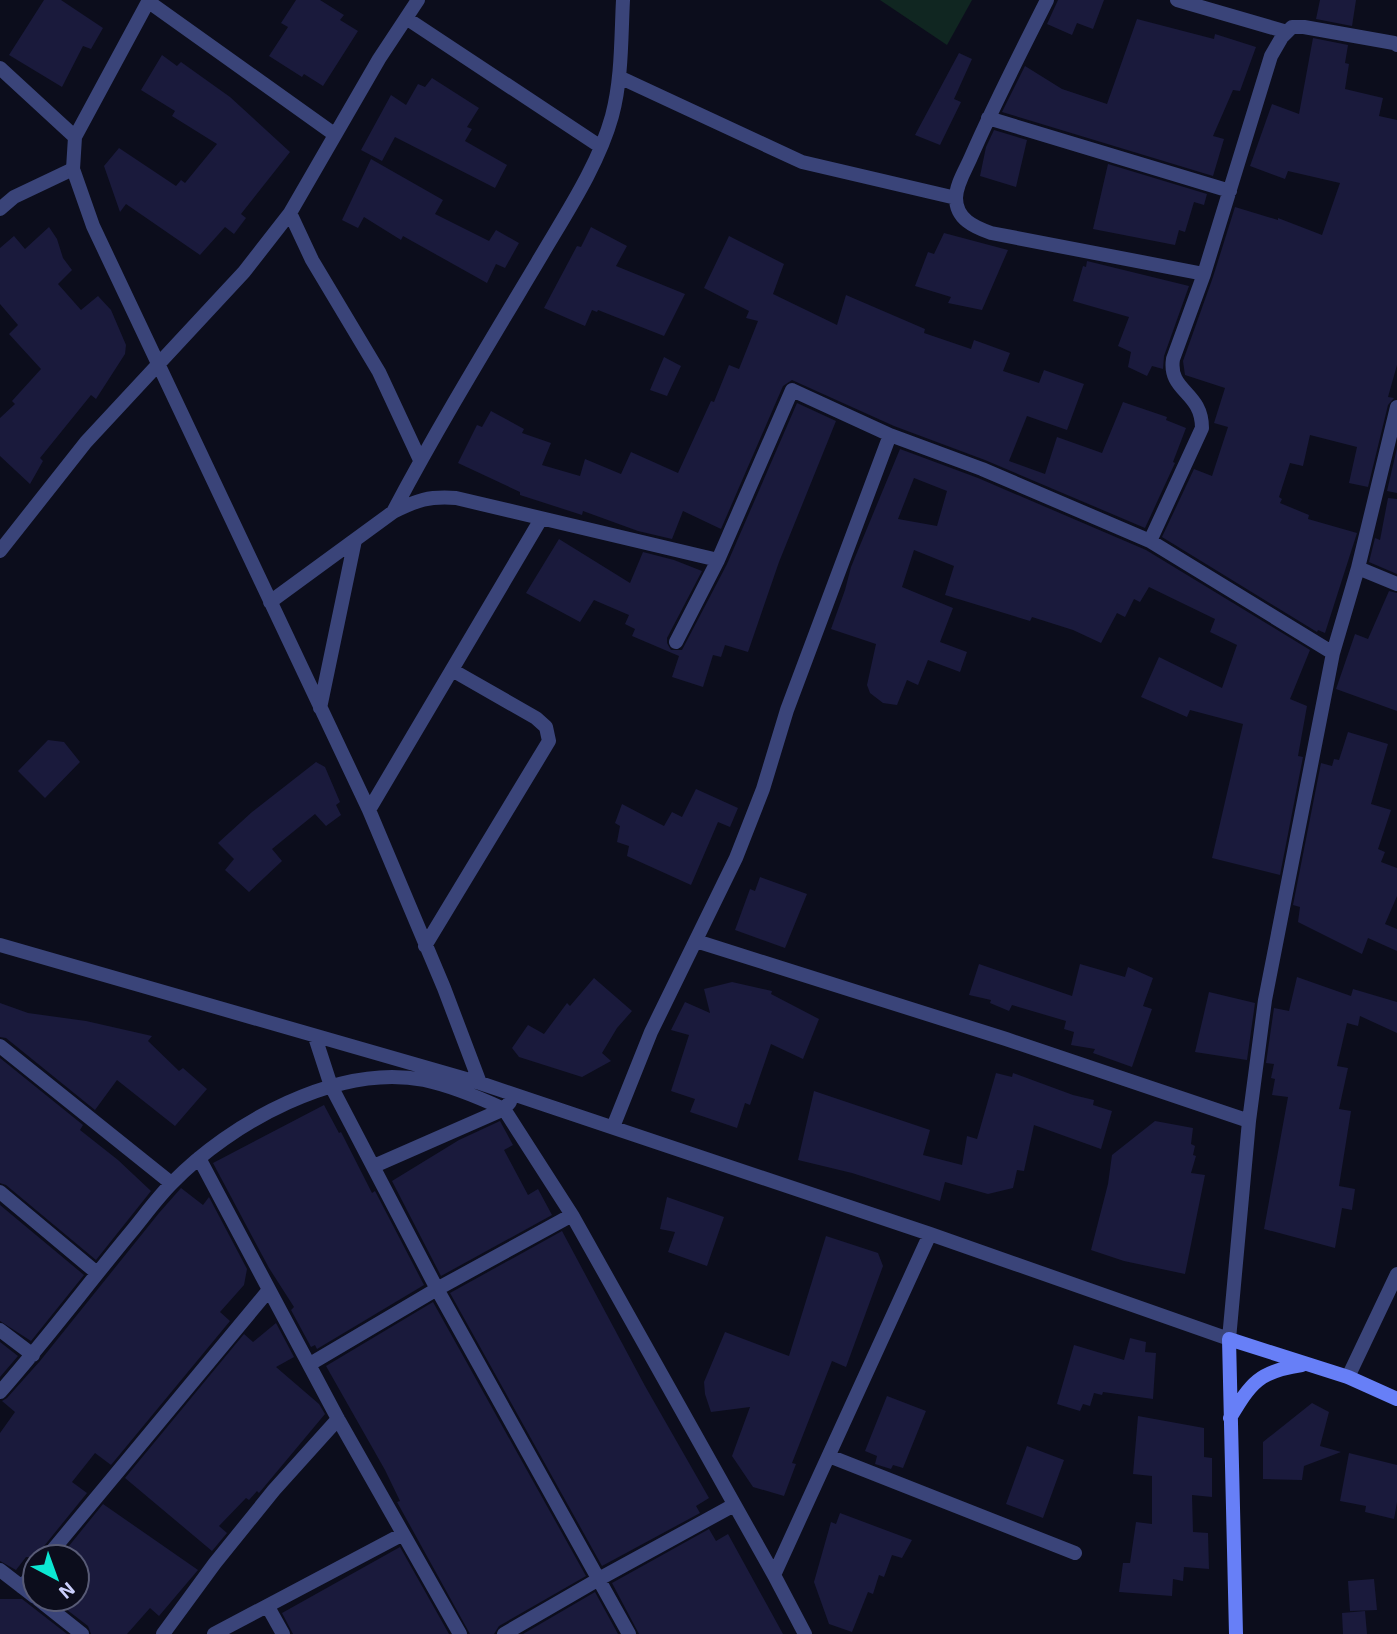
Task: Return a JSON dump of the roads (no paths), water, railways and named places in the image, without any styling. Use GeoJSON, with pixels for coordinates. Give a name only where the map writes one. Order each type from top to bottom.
{"type":"FeatureCollection","features":[{"type":"Feature","properties":{"kind":"main road"},"geometry":{"type":"LineString","coordinates":[[1236,1634],[1229,1339],[1348,1377],[1397,1399]]}},
{"type":"Feature","properties":{"kind":"main road"},"geometry":{"type":"LineString","coordinates":[[1229,1419],[1248,1388],[1264,1376],[1281,1368],[1307,1364]]}},
{"type":"Feature","properties":{"kind":"street"},"geometry":{"type":"LineString","coordinates":[[0,551],[86,442],[244,272],[289,212],[379,60],[418,0]]}},
{"type":"Feature","properties":{"kind":"street"},"geometry":{"type":"LineString","coordinates":[[393,512],[420,460],[574,200],[601,147],[612,116],[619,77],[623,0]]}},
{"type":"Feature","properties":{"kind":"street"},"geometry":{"type":"LineString","coordinates":[[1048,0],[988,118],[960,183],[956,198],[961,215],[971,226],[991,233],[1204,274]]}},
{"type":"Feature","properties":{"kind":"street"},"geometry":{"type":"LineString","coordinates":[[1177,0],[1287,32]]}},
{"type":"Feature","properties":{"kind":"street"},"geometry":{"type":"LineString","coordinates":[[334,134],[149,1],[75,137],[73,169],[93,226],[369,810],[444,988],[480,1083]]}},
{"type":"Feature","properties":{"kind":"street"},"geometry":{"type":"LineString","coordinates":[[406,18],[601,147]]}},
{"type":"Feature","properties":{"kind":"street"},"geometry":{"type":"LineString","coordinates":[[1150,541],[1202,428],[1202,415],[1197,402],[1176,382],[1171,372],[1173,359],[1204,274],[1271,56],[1282,37],[1292,27],[1397,45]]}},
{"type":"Feature","properties":{"kind":"street"},"geometry":{"type":"LineString","coordinates":[[0,68],[75,137]]}},
{"type":"Feature","properties":{"kind":"street"},"geometry":{"type":"LineString","coordinates":[[619,77],[802,162],[956,198]]}},
{"type":"Feature","properties":{"kind":"street"},"geometry":{"type":"LineString","coordinates":[[988,118],[1230,191]]}},
{"type":"Feature","properties":{"kind":"street"},"geometry":{"type":"LineString","coordinates":[[0,209],[13,197],[73,169]]}},
{"type":"Feature","properties":{"kind":"street"},"geometry":{"type":"LineString","coordinates":[[289,212],[312,260],[379,372],[420,460]]}},
{"type":"Feature","properties":{"kind":"street"},"geometry":{"type":"LineString","coordinates":[[676,642],[718,560],[792,390],[890,435],[982,469],[1150,541],[1333,653]]}},
{"type":"Feature","properties":{"kind":"street"},"geometry":{"type":"LineString","coordinates":[[0,945],[480,1083],[930,1234],[1229,1339],[1235,1251],[1265,1000],[1333,653],[1358,568],[1397,407]]}},
{"type":"Feature","properties":{"kind":"street"},"geometry":{"type":"LineString","coordinates":[[613,1127],[677,975],[736,858],[763,789],[787,710],[890,435]]}},
{"type":"Feature","properties":{"kind":"street"},"geometry":{"type":"LineString","coordinates":[[270,602],[393,512],[414,501],[434,496],[456,498],[718,560]]}},
{"type":"Feature","properties":{"kind":"street"},"geometry":{"type":"LineString","coordinates":[[369,810],[541,519]]}},
{"type":"Feature","properties":{"kind":"street"},"geometry":{"type":"LineString","coordinates":[[320,708],[355,540]]}},
{"type":"Feature","properties":{"kind":"street"},"geometry":{"type":"LineString","coordinates":[[1358,568],[1397,584]]}},
{"type":"Feature","properties":{"kind":"street"},"geometry":{"type":"LineString","coordinates":[[425,946],[548,741],[546,727],[536,718],[452,670]]}},
{"type":"Feature","properties":{"kind":"street"},"geometry":{"type":"LineString","coordinates":[[696,941],[1006,1039],[1249,1121]]}},
{"type":"Feature","properties":{"kind":"street"},"geometry":{"type":"LineString","coordinates":[[314,1037],[331,1086],[437,1289],[629,1634]]}},
{"type":"Feature","properties":{"kind":"street"},"geometry":{"type":"LineString","coordinates":[[0,1046],[171,1183]]}},
{"type":"Feature","properties":{"kind":"street"},"geometry":{"type":"LineString","coordinates":[[0,1392],[33,1355],[171,1183],[199,1158],[242,1127],[290,1101],[331,1086],[376,1078],[422,1080],[465,1091],[504,1109],[572,1215],[805,1634]]}},
{"type":"Feature","properties":{"kind":"street"},"geometry":{"type":"LineString","coordinates":[[374,1166],[504,1109],[515,1095]]}},
{"type":"Feature","properties":{"kind":"street"},"geometry":{"type":"LineString","coordinates":[[199,1158],[338,1419],[460,1634]]}},
{"type":"Feature","properties":{"kind":"street"},"geometry":{"type":"LineString","coordinates":[[0,1192],[97,1273]]}},
{"type":"Feature","properties":{"kind":"street"},"geometry":{"type":"LineString","coordinates":[[310,1364],[437,1289],[572,1215]]}},
{"type":"Feature","properties":{"kind":"street"},"geometry":{"type":"LineString","coordinates":[[774,1574],[930,1234]]}},
{"type":"Feature","properties":{"kind":"street"},"geometry":{"type":"LineString","coordinates":[[1348,1377],[1397,1274]]}},
{"type":"Feature","properties":{"kind":"street"},"geometry":{"type":"LineString","coordinates":[[59,1543],[268,1291]]}},
{"type":"Feature","properties":{"kind":"street"},"geometry":{"type":"LineString","coordinates":[[0,1330],[33,1355]]}},
{"type":"Feature","properties":{"kind":"street"},"geometry":{"type":"LineString","coordinates":[[163,1634],[215,1563],[274,1490],[338,1419]]}},
{"type":"Feature","properties":{"kind":"street"},"geometry":{"type":"LineString","coordinates":[[829,1456],[1075,1553]]}},
{"type":"Feature","properties":{"kind":"street"},"geometry":{"type":"LineString","coordinates":[[505,1634],[734,1505]]}},
{"type":"Feature","properties":{"kind":"street"},"geometry":{"type":"LineString","coordinates":[[214,1634],[403,1534]]}},
{"type":"Feature","properties":{"kind":"street"},"geometry":{"type":"LineString","coordinates":[[0,1570],[21,1586]]}},
{"type":"Feature","properties":{"kind":"street"},"geometry":{"type":"LineString","coordinates":[[268,1606],[284,1634]]}},
{"type":"Feature","properties":{"kind":"street"},"geometry":{"type":"LineString","coordinates":[[55,1613],[82,1634]]}}]}
